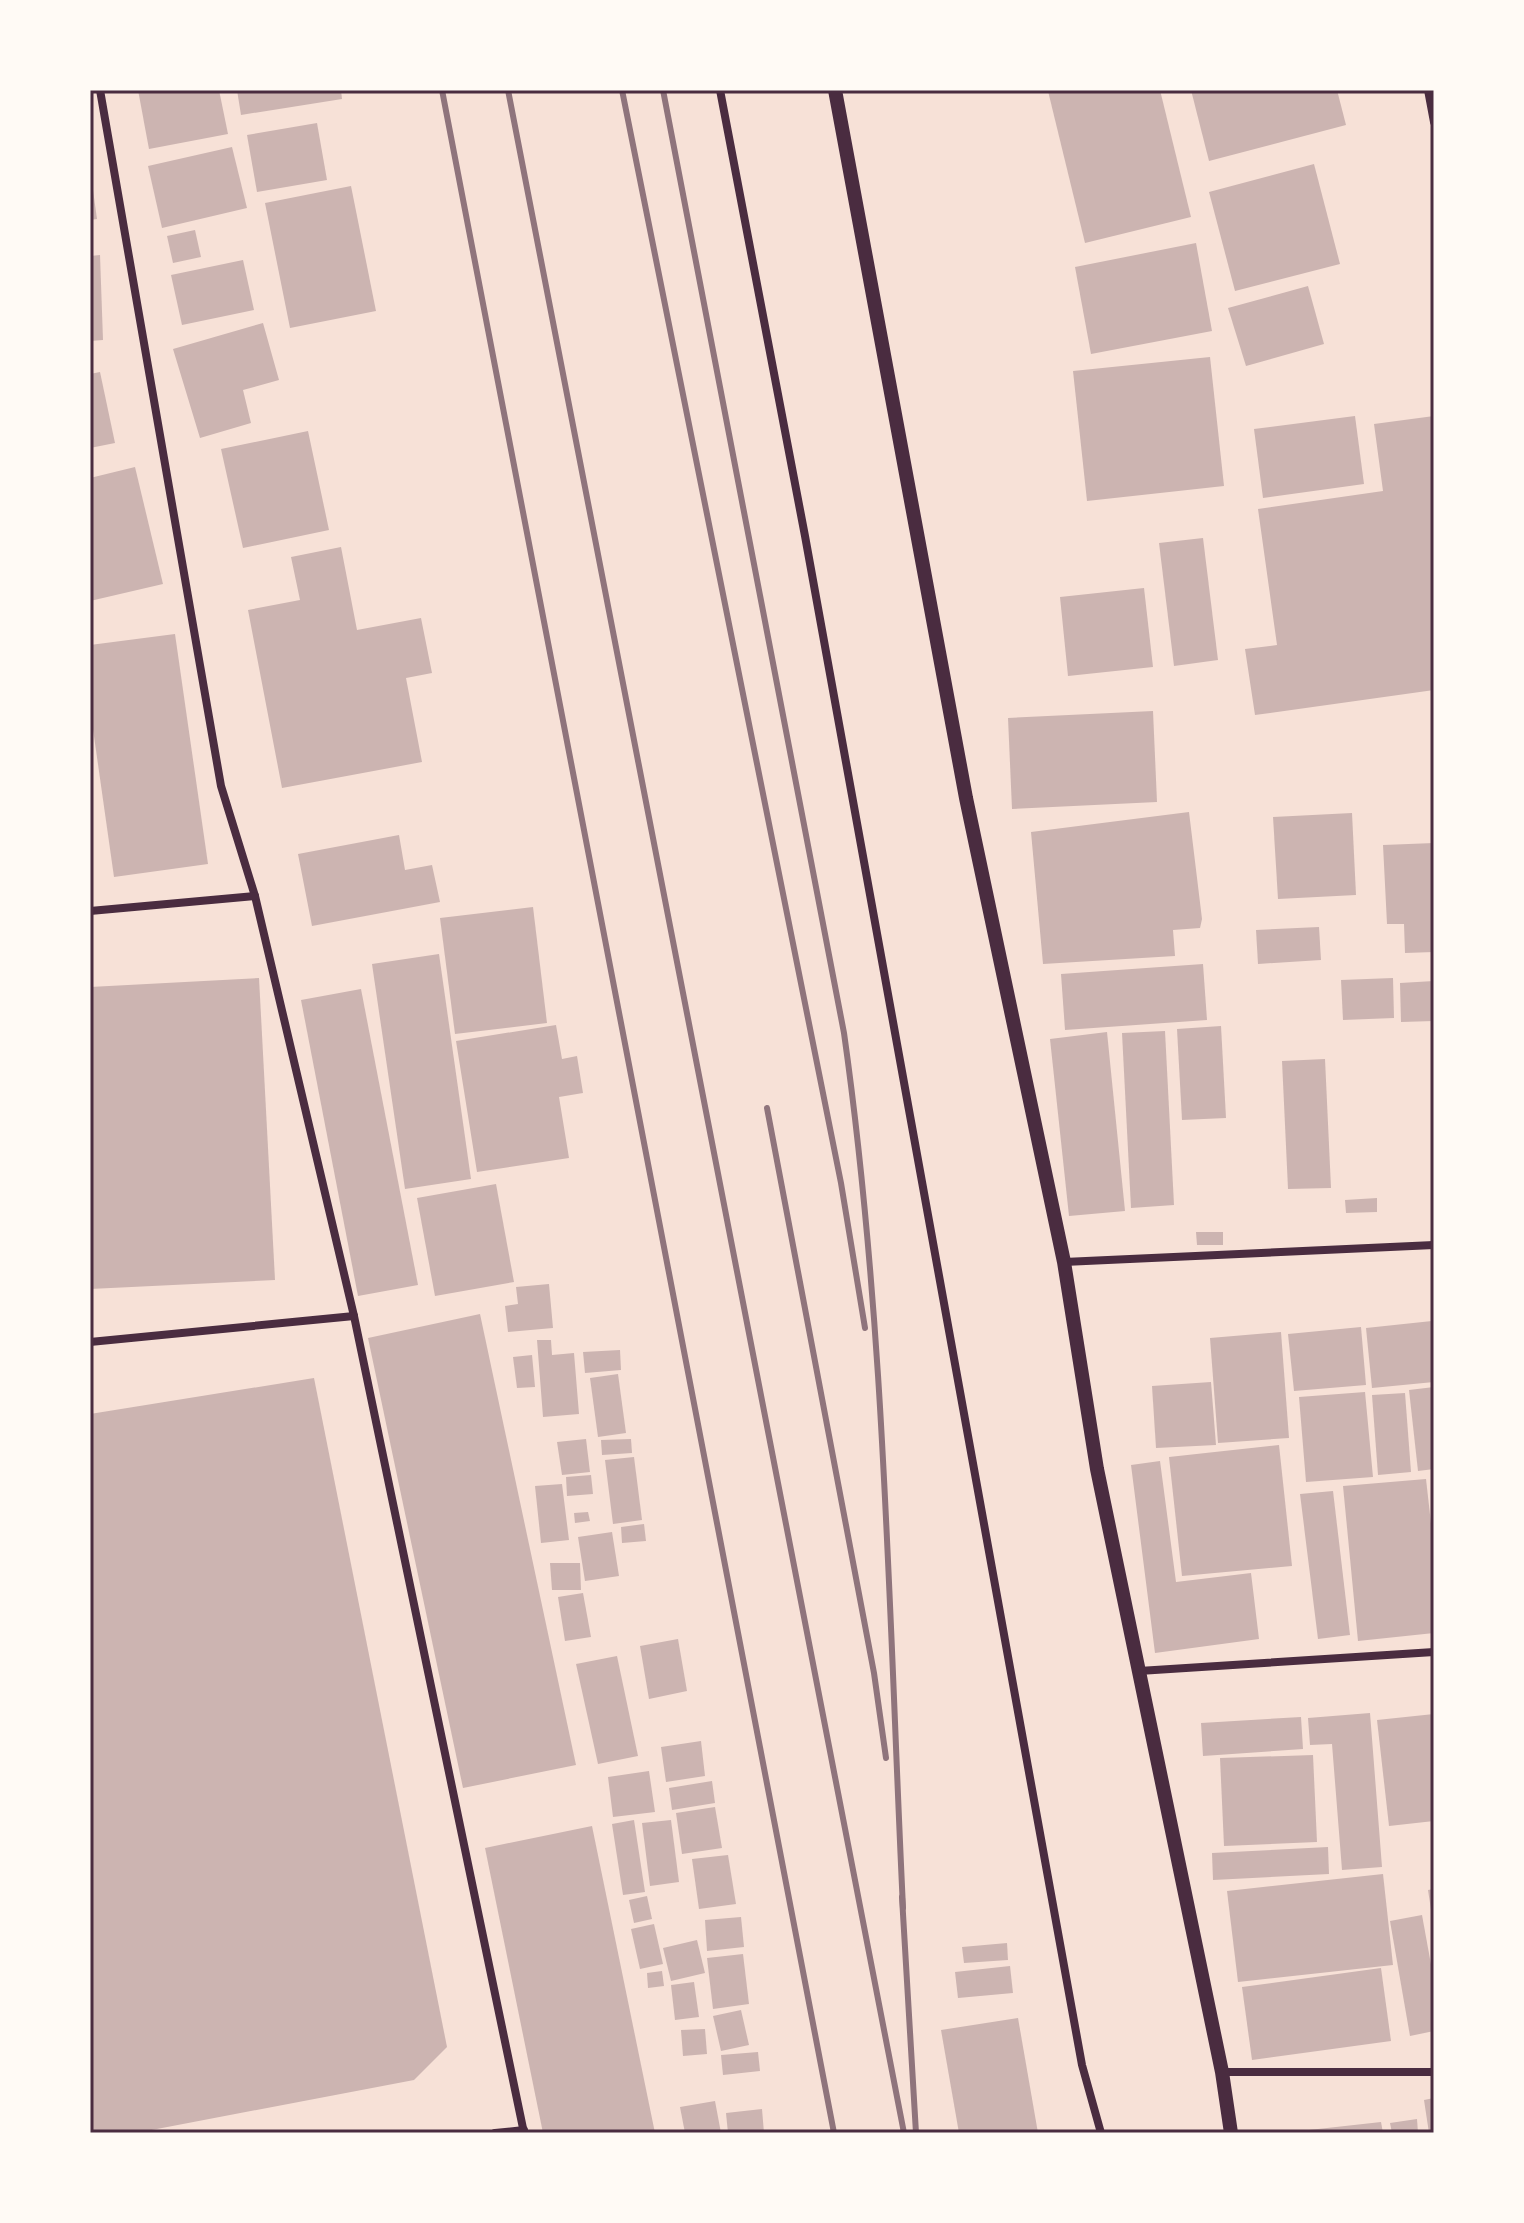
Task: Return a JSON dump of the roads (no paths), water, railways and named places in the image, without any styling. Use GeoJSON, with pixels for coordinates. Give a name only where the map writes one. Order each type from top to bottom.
{"type":"FeatureCollection","features":[{"type":"Feature","properties":{"kind":"street"},"geometry":{"type":"LineString","coordinates":[[100,90],[221,786],[255,896],[354,1316],[524,2132],[495,2133]]}},
{"type":"Feature","properties":{"kind":"street"},"geometry":{"type":"LineString","coordinates":[[720,90],[805,536],[1082,2065],[1101,2133]]}},
{"type":"Feature","properties":{"kind":"street"},"geometry":{"type":"LineString","coordinates":[[835,90],[966,798],[1064,1262],[1097,1469],[1222,2072],[1231,2133]]}},
{"type":"Feature","properties":{"kind":"street"},"geometry":{"type":"LineString","coordinates":[[1428,90],[1434,122]]}},
{"type":"Feature","properties":{"kind":"street"},"geometry":{"type":"LineString","coordinates":[[90,911],[255,896]]}},
{"type":"Feature","properties":{"kind":"street"},"geometry":{"type":"LineString","coordinates":[[1064,1262],[1434,1245]]}},
{"type":"Feature","properties":{"kind":"street"},"geometry":{"type":"LineString","coordinates":[[90,1342],[354,1316]]}},
{"type":"Feature","properties":{"kind":"street"},"geometry":{"type":"LineString","coordinates":[[1138,1671],[1434,1652]]}},
{"type":"Feature","properties":{"kind":"street"},"geometry":{"type":"LineString","coordinates":[[1222,2072],[1434,2072]]}},
{"type":"Feature","properties":{"kind":"railway"},"geometry":{"type":"LineString","coordinates":[[442,90],[834,2133]]}},
{"type":"Feature","properties":{"kind":"railway"},"geometry":{"type":"LineString","coordinates":[[508,90],[904,2133]]}},
{"type":"Feature","properties":{"kind":"railway"},"geometry":{"type":"LineString","coordinates":[[622,90],[841,1183],[865,1328]]}},
{"type":"Feature","properties":{"kind":"railway"},"geometry":{"type":"LineString","coordinates":[[663,90],[844,1033],[858,1142],[877,1360],[903,1908]]}},
{"type":"Feature","properties":{"kind":"railway"},"geometry":{"type":"LineString","coordinates":[[767,1108],[874,1673],[886,1758]]}},
{"type":"Feature","properties":{"kind":"railway"},"geometry":{"type":"LineString","coordinates":[[902,1897],[916,2133]]}}]}
